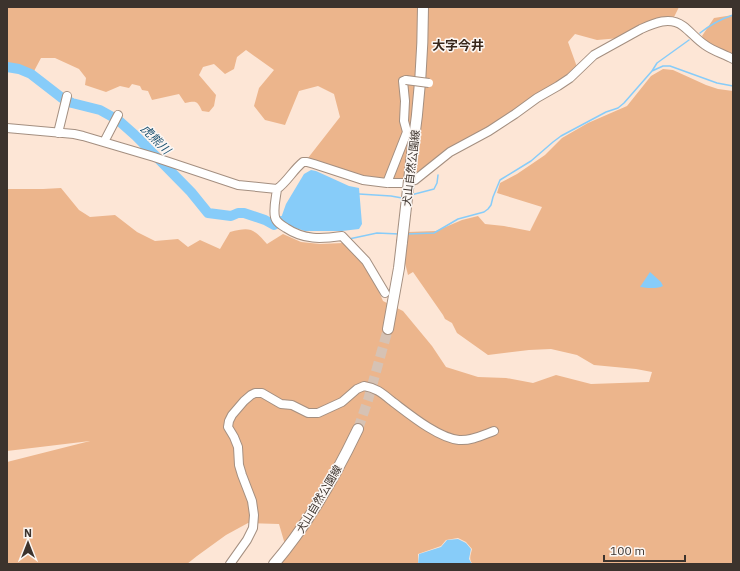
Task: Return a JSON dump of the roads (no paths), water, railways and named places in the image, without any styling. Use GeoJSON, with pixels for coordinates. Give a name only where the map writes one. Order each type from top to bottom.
{"type":"FeatureCollection","features":[{"type":"Feature","properties":{"kind":"main road","name":"犬山自然公園線"},"geometry":{"type":"LineString","coordinates":[[388,329],[399,268],[415,136],[420,77],[423,7]]}},
{"type":"Feature","properties":{"kind":"main road","name":"犬山自然公園線"},"geometry":{"type":"LineString","coordinates":[[274,564],[298,534],[313,512],[341,463],[358,429]]}},
{"type":"Feature","properties":{"kind":"street"},"geometry":{"type":"LineString","coordinates":[[385,293],[366,260],[342,236],[324,239],[312,238],[298,234],[278,222],[274,211],[277,190],[303,162],[364,180],[387,183],[406,183],[415,180],[450,152],[489,131],[570,78],[594,55],[649,25],[667,21],[679,23],[706,46],[733,59]]}},
{"type":"Feature","properties":{"kind":"street"},"geometry":{"type":"LineString","coordinates":[[387,183],[407,132],[404,121],[405,101],[403,80],[429,82]]}},
{"type":"Feature","properties":{"kind":"street"},"geometry":{"type":"LineString","coordinates":[[58,133],[67,96]]}},
{"type":"Feature","properties":{"kind":"street"},"geometry":{"type":"LineString","coordinates":[[104,142],[116,118]]}},
{"type":"Feature","properties":{"kind":"street"},"geometry":{"type":"LineString","coordinates":[[7,128],[74,134],[157,158],[238,185],[277,190]]}},
{"type":"Feature","properties":{"kind":"street"},"geometry":{"type":"LineString","coordinates":[[230,564],[247,540],[253,528],[254,515],[252,501],[239,466],[238,447],[228,427],[232,415],[251,395],[255,393],[262,393],[281,404],[292,405],[308,413],[318,413],[342,402],[357,389],[364,386],[376,389],[428,428],[448,437],[458,440],[468,440],[494,431]]}},
{"type":"Feature","properties":{"kind":"water"},"geometry":{"type":"Polygon","coordinates":[[[311,170],[349,186],[359,188],[362,224],[359,229],[342,231],[305,231],[292,227],[280,220],[282,219],[281,218],[286,204],[304,174],[311,170]]]}},
{"type":"Feature","properties":{"kind":"water"},"geometry":{"type":"Polygon","coordinates":[[[650,272],[661,282],[663,286],[655,288],[640,287],[650,272]]]}},
{"type":"Feature","properties":{"kind":"water"},"geometry":{"type":"Polygon","coordinates":[[[458,539],[466,543],[471,549],[469,559],[472,564],[418,564],[419,554],[441,547],[447,540],[458,539]]]}},
{"type":"Feature","properties":{"kind":"waterway"},"geometry":{"type":"LineString","coordinates":[[700,33],[716,22],[733,15]]}},
{"type":"Feature","properties":{"kind":"waterway"},"geometry":{"type":"LineString","coordinates":[[652,71],[657,63],[689,40]]}},
{"type":"Feature","properties":{"kind":"waterway"},"geometry":{"type":"LineString","coordinates":[[407,234],[434,233],[458,219],[484,212],[491,205],[500,180],[531,161],[561,136],[606,112],[618,108],[652,71],[663,66],[670,66],[717,83],[733,86]]}},
{"type":"Feature","properties":{"kind":"waterway","name":"虎熊川"},"geometry":{"type":"LineString","coordinates":[[7,67],[19,69],[31,74],[62,98],[72,103],[100,110],[118,120],[136,136],[191,192],[208,213],[231,216],[238,213],[244,213],[265,220],[274,225],[281,221]]}},
{"type":"Feature","properties":{"kind":"waterway"},"geometry":{"type":"LineString","coordinates":[[411,195],[434,189],[437,183],[438,175]]}},
{"type":"Feature","properties":{"kind":"waterway"},"geometry":{"type":"LineString","coordinates":[[359,194],[402,198]]}},
{"type":"Feature","properties":{"kind":"waterway"},"geometry":{"type":"LineString","coordinates":[[349,239],[377,233],[399,234]]}},
{"type":"Feature","properties":{"kind":"tunnel"},"geometry":{"type":"LineString","coordinates":[[358,429],[368,400],[388,329]]}},
{"type":"Feature","properties":{"kind":"district","name":"大字今井"},"geometry":{"type":"Point","coordinates":[458,45]}}]}
